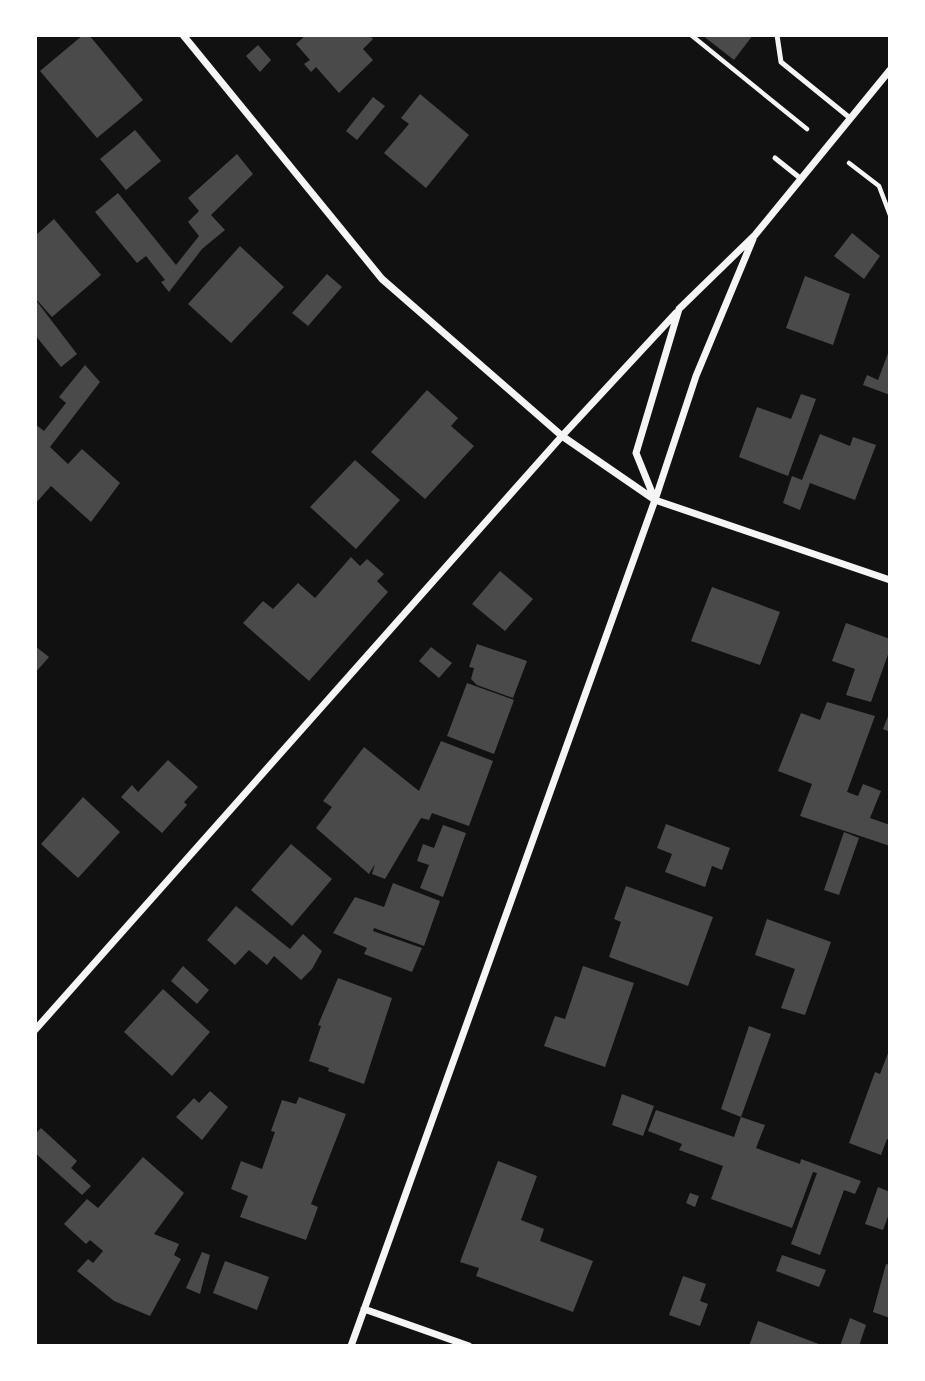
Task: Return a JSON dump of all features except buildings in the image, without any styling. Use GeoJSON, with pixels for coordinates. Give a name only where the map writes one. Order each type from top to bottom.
{"type":"FeatureCollection","features":[{"type":"Feature","properties":{"kind":"street"},"geometry":{"type":"LineString","coordinates":[[183,35],[382,279],[562,436],[655,500],[890,580]]}},
{"type":"Feature","properties":{"kind":"street"},"geometry":{"type":"LineString","coordinates":[[35,1030],[562,436],[679,309],[755,235],[890,70]]}},
{"type":"Feature","properties":{"kind":"street"},"geometry":{"type":"LineString","coordinates":[[351,1346],[655,500],[696,376],[755,235]]}},
{"type":"Feature","properties":{"kind":"street"},"geometry":{"type":"LineString","coordinates":[[655,500],[636,453],[679,309]]}},
{"type":"Feature","properties":{"kind":"street"},"geometry":{"type":"LineString","coordinates":[[364,1309],[469,1346]]}},
{"type":"Feature","properties":{"kind":"lane"},"geometry":{"type":"LineString","coordinates":[[777,35],[780,62],[850,118]]}},
{"type":"Feature","properties":{"kind":"lane"},"geometry":{"type":"LineString","coordinates":[[881,81],[890,85]]}},
{"type":"Feature","properties":{"kind":"lane"},"geometry":{"type":"LineString","coordinates":[[775,158],[800,178]]}},
{"type":"Feature","properties":{"kind":"path"},"geometry":{"type":"LineString","coordinates":[[691,35],[879,186],[890,215]]}}]}
